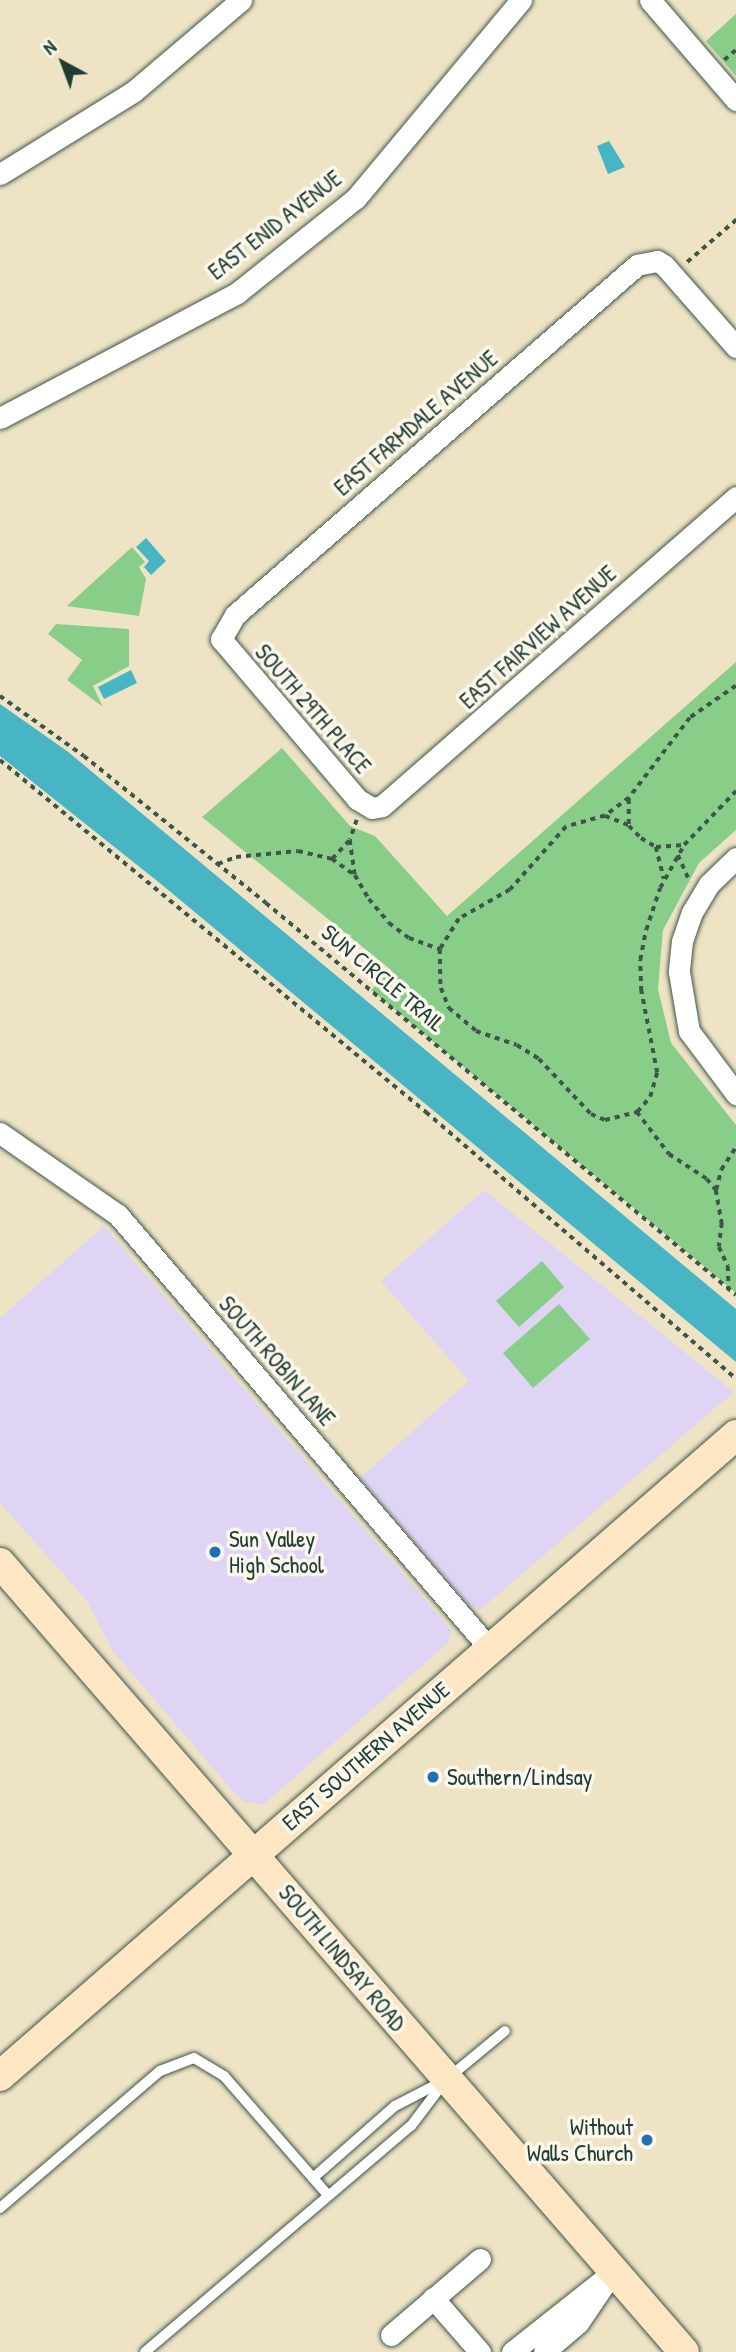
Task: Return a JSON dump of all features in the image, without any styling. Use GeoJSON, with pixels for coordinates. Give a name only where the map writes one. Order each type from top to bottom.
{"type":"FeatureCollection","features":[{"type":"Feature","properties":{"kind":"main road","name":"EAST SOUTHERN AVENUE"},"geometry":{"type":"LineString","coordinates":[[0,2076],[491,1649],[735,1428]]}},
{"type":"Feature","properties":{"kind":"main road","name":"SOUTH LINDSAY ROAD"},"geometry":{"type":"LineString","coordinates":[[0,1563],[684,2352]]}},
{"type":"Feature","properties":{"kind":"street"},"geometry":{"type":"LineString","coordinates":[[0,174],[132,92],[241,0]]}},
{"type":"Feature","properties":{"kind":"street","name":"EAST ENID AVENUE"},"geometry":{"type":"LineString","coordinates":[[0,418],[237,293],[356,198],[521,0]]}},
{"type":"Feature","properties":{"kind":"street"},"geometry":{"type":"LineString","coordinates":[[650,0],[736,100]]}},
{"type":"Feature","properties":{"kind":"street","name":"EAST FARMDALE AVENUE"},"geometry":{"type":"LineString","coordinates":[[221,639],[235,615],[637,265],[657,261],[736,347]]}},
{"type":"Feature","properties":{"kind":"street","name":"EAST FAIRVIEW AVENUE"},"geometry":{"type":"LineString","coordinates":[[368,807],[390,803],[736,497]]}},
{"type":"Feature","properties":{"kind":"street","name":"SOUTH 29TH PLACE"},"geometry":{"type":"LineString","coordinates":[[221,639],[368,807]]}},
{"type":"Feature","properties":{"kind":"street"},"geometry":{"type":"LineString","coordinates":[[736,858],[700,897],[685,927],[681,955],[680,1002],[689,1031],[736,1094]]}},
{"type":"Feature","properties":{"kind":"street","name":"SOUTH ROBIN LANE"},"geometry":{"type":"LineString","coordinates":[[0,1133],[118,1215],[491,1649]]}},
{"type":"Feature","properties":{"kind":"street"},"geometry":{"type":"LineString","coordinates":[[391,2335],[480,2259]]}},
{"type":"Feature","properties":{"kind":"street"},"geometry":{"type":"LineString","coordinates":[[512,2352],[614,2272]]}},
{"type":"Feature","properties":{"kind":"street"},"geometry":{"type":"LineString","coordinates":[[532,2334],[545,2351],[578,2323],[614,2272]]}},
{"type":"Feature","properties":{"kind":"street"},"geometry":{"type":"LineString","coordinates":[[433,2298],[480,2352]]}},
{"type":"Feature","properties":{"kind":"lane"},"geometry":{"type":"LineString","coordinates":[[313,2178],[395,2106],[447,2079],[505,2031]]}},
{"type":"Feature","properties":{"kind":"lane"},"geometry":{"type":"LineString","coordinates":[[0,2208],[160,2071],[194,2058],[224,2077],[327,2194]]}},
{"type":"Feature","properties":{"kind":"lane"},"geometry":{"type":"LineString","coordinates":[[145,2352],[327,2194],[411,2126],[447,2079]]}},
{"type":"Feature","properties":{"kind":"path"},"geometry":{"type":"LineString","coordinates":[[685,264],[736,220]]}},
{"type":"Feature","properties":{"kind":"path"},"geometry":{"type":"LineString","coordinates":[[736,686],[690,718],[629,797],[605,816],[566,827],[510,890],[459,919],[440,949],[441,988],[449,1008],[463,1022],[517,1045],[538,1059],[591,1114],[606,1120],[637,1112],[656,1084],[640,960],[664,880],[684,845],[736,791]]}},
{"type":"Feature","properties":{"kind":"path","name":"SUN CIRCLE TRAIL"},"geometry":{"type":"LineString","coordinates":[[0,695],[218,864],[736,1295]]}},
{"type":"Feature","properties":{"kind":"path"},"geometry":{"type":"LineString","coordinates":[[0,760],[405,1095],[736,1379]]}},
{"type":"Feature","properties":{"kind":"path"},"geometry":{"type":"LineString","coordinates":[[629,797],[629,826]]}},
{"type":"Feature","properties":{"kind":"path"},"geometry":{"type":"LineString","coordinates":[[332,859],[350,840],[368,807]]}},
{"type":"Feature","properties":{"kind":"path"},"geometry":{"type":"LineString","coordinates":[[605,816],[629,826],[656,847],[664,880]]}},
{"type":"Feature","properties":{"kind":"path"},"geometry":{"type":"LineString","coordinates":[[350,840],[355,875]]}},
{"type":"Feature","properties":{"kind":"path"},"geometry":{"type":"LineString","coordinates":[[656,847],[684,845]]}},
{"type":"Feature","properties":{"kind":"path"},"geometry":{"type":"LineString","coordinates":[[218,864],[279,852],[332,859],[355,875],[388,923],[409,938],[440,949]]}},
{"type":"Feature","properties":{"kind":"path"},"geometry":{"type":"LineString","coordinates":[[637,1112],[669,1154],[707,1179],[716,1190]]}},
{"type":"Feature","properties":{"kind":"path"},"geometry":{"type":"LineString","coordinates":[[729,1290],[728,1266],[719,1247],[722,1223],[716,1190],[721,1170],[736,1147]]}},
{"type":"Feature","properties":{"kind":"shaded area"},"geometry":{"type":"Polygon","coordinates":[[[484,1190],[734,1392],[480,1610],[467,1603],[360,1478],[469,1381],[381,1281],[484,1190]]]}},
{"type":"Feature","properties":{"kind":"shaded area","name":"Sun Valley High School"},"geometry":{"type":"Polygon","coordinates":[[[104,1226],[451,1630],[448,1643],[264,1804],[245,1802],[235,1794],[112,1650],[87,1601],[0,1503],[0,1318],[104,1226]]]}},
{"type":"Feature","properties":{"kind":"green space"},"geometry":{"type":"Polygon","coordinates":[[[736,14],[736,76],[706,41],[736,14]]]}},
{"type":"Feature","properties":{"kind":"green space"},"geometry":{"type":"Polygon","coordinates":[[[132,547],[145,562],[139,567],[146,579],[139,616],[67,606],[132,547]]]}},
{"type":"Feature","properties":{"kind":"green space"},"geometry":{"type":"Polygon","coordinates":[[[56,624],[129,629],[129,666],[93,686],[103,707],[67,680],[82,660],[48,634],[56,624]]]}},
{"type":"Feature","properties":{"kind":"green space"},"geometry":{"type":"Polygon","coordinates":[[[736,662],[736,830],[699,863],[663,930],[658,989],[671,1043],[736,1125],[736,1293],[371,990],[391,970],[202,817],[282,748],[350,826],[375,836],[447,916],[736,662]]]}},
{"type":"Feature","properties":{"kind":"green space"},"geometry":{"type":"Polygon","coordinates":[[[542,1261],[564,1287],[519,1327],[496,1301],[542,1261]]]}},
{"type":"Feature","properties":{"kind":"green space"},"geometry":{"type":"Polygon","coordinates":[[[559,1304],[590,1339],[533,1388],[503,1353],[559,1304]]]}},
{"type":"Feature","properties":{"kind":"water"},"geometry":{"type":"Polygon","coordinates":[[[609,141],[625,167],[608,174],[597,146],[609,141]]]}},
{"type":"Feature","properties":{"kind":"water"},"geometry":{"type":"Polygon","coordinates":[[[146,538],[166,561],[151,575],[144,567],[149,561],[136,547],[146,538]]]}},
{"type":"Feature","properties":{"kind":"water"},"geometry":{"type":"Polygon","coordinates":[[[131,670],[137,683],[104,699],[98,687],[131,670]]]}},
{"type":"Feature","properties":{"kind":"water"},"geometry":{"type":"Polygon","coordinates":[[[0,704],[67,751],[736,1309],[736,1362],[161,884],[0,756],[0,704]]]}},
{"type":"Feature","properties":{"kind":"place","name":"Sun Valley High School"},"geometry":{"type":"Point","coordinates":[215,1552]}},
{"type":"Feature","properties":{"kind":"place","name":"Southern/Lindsay"},"geometry":{"type":"Point","coordinates":[433,1777]}},
{"type":"Feature","properties":{"kind":"place","name":"Without Walls Church"},"geometry":{"type":"Point","coordinates":[647,2140]}}]}
